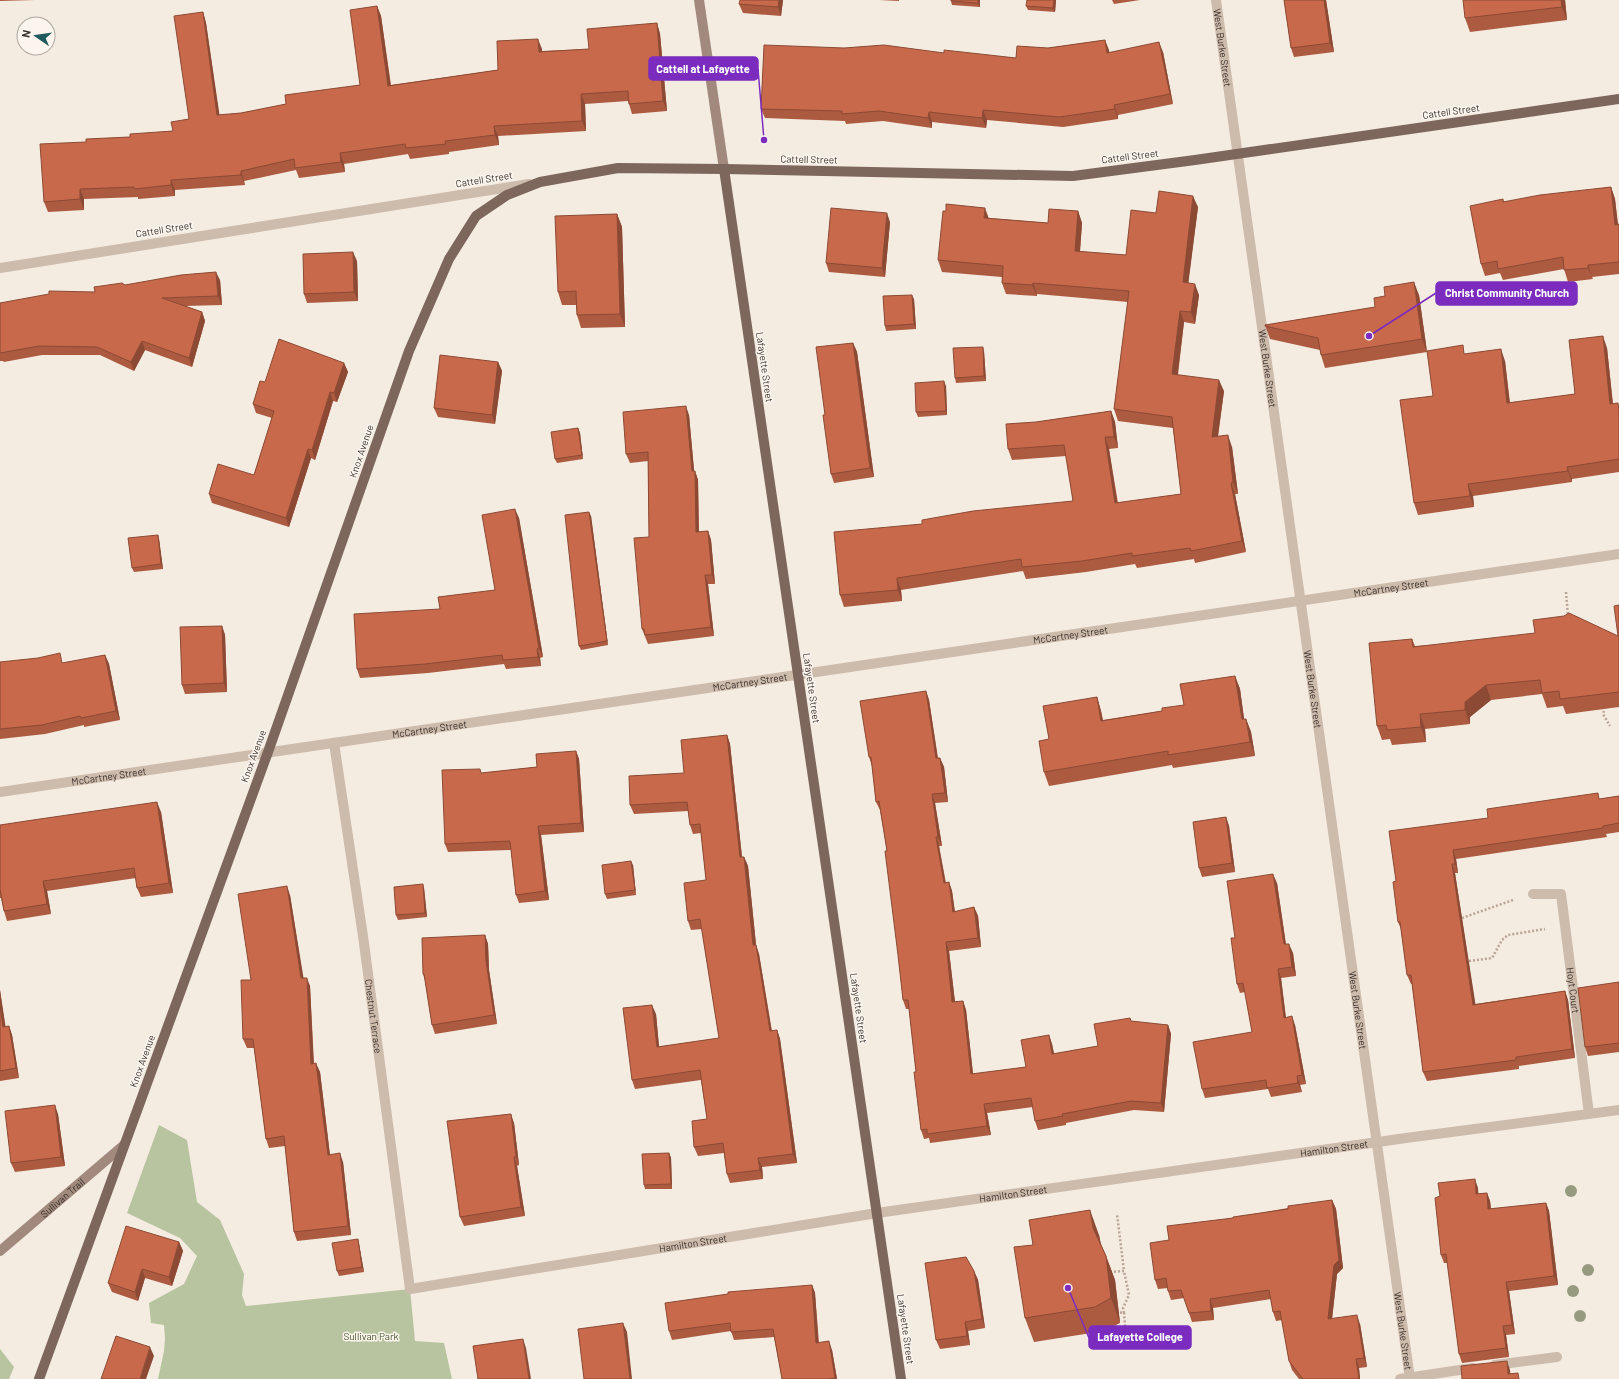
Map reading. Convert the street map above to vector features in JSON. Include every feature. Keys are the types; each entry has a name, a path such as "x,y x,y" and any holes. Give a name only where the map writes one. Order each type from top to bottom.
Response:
{"main road":[{"name":"Cattell Street","path":"540,182 618,168 1073,176 1619,99"},
{"name":"Lafayette Street","path":"724,169 901,1379"},
{"name":"Knox Avenue","path":"38,1379 268,752 409,351 450,259 476,216 506,195 540,182"}],"street":[{"name":"Lafayette Street","path":"699,0 724,169"},
{"name":"West Burke Street","path":"1216,0 1377,1142 1407,1379"},
{"name":"Cattell Street","path":"0,268 540,182"},
{"name":"McCartney Street","path":"0,792 1619,554"},
{"name":"Chestnut Terrace","path":"334,743 363,936 410,1289"},
{"name":"Hoyt Court","path":"1533,894 1561,894 1589,1114"},
{"name":"Hamilton Street","path":"410,1289 877,1213 1377,1142 1619,1110"},
{"name":"Sullivan Trail","path":"0,1251 124,1144"},
{"path":"1407,1379 1432,1373 1557,1357"}],"path":[{"path":"1566,592 1569,620"},
{"path":"1608,700 1602,714 1610,726"},
{"path":"1462,918 1533,894"},
{"path":"1469,961 1492,958 1502,940 1508,936 1565,925"},
{"path":"1098,1332 1098,1341 1126,1337 1123,1308 1129,1295 1124,1271 1117,1214"},
{"path":"1105,1272 1124,1271"},
{"path":"1110,1312 1124,1312"}],"green space":[{"name":"Sullivan Park","path":"159,1125 187,1140 197,1202 220,1220 244,1274 242,1295 246,1306 410,1289 415,1341 444,1343 452,1379 158,1379 164,1351 164,1325 151,1323 149,1303 184,1284 197,1256 180,1238 127,1213"},
{"path":"0,1349 14,1367 9,1379 0,1379"}],"building":[{"path":"740,0 779,0 778,7 739,4"},
{"path":"978,0 978,3 951,1"},
{"path":"1027,0 1054,0 1053,8 1026,6"},
{"path":"1284,0 1324,0 1330,43 1291,48"},
{"path":"1463,0 1561,0 1562,7 1465,18"},
{"path":"377,6 388,86 498,70 497,41 538,39 539,52 589,49 587,29 657,23 663,101 629,104 628,91 581,94 582,121 494,126 495,135 445,141 446,144 406,148 405,144 340,153 341,162 295,168 294,159 241,171 241,175 171,180 171,185 135,189 134,187 80,189 80,199 44,202 40,144 86,142 86,139 130,137 130,134 173,131 171,122 189,119 174,16 203,12 217,115 241,113 286,104 285,95 360,85 350,10"},
{"path":"1105,40 1107,53 1159,42 1170,94 1114,105 1115,109 1059,117 983,110 982,118 929,112 928,118 879,111 842,114 842,111 761,109 764,45 844,48 884,45 944,53 944,50 1016,58 1017,46 1048,48"},
{"path":"1611,187 1615,225 1619,224 1619,262 1588,265 1588,268 1564,270 1563,257 1498,269 1497,261 1481,264 1470,206 1503,199 1503,202 1540,195"},
{"path":"1159,191 1193,196 1183,282 1195,284 1191,312 1180,311 1172,374 1219,380 1212,437 1228,435 1233,482 1231,483 1242,541 1191,551 1190,548 1132,556 1132,553 1082,561 1022,567 1021,559 897,578 898,590 840,595 834,532 922,524 922,520 973,511 1073,501 1064,445 1008,449 1006,424 1036,422 1111,411 1114,437 1105,437 1115,503 1181,494 1172,417 1114,409 1129,291 1033,283 1032,285 1002,283 1003,266 938,260 943,211 946,211 946,204 985,208 984,218 1048,223 1049,209 1078,211 1075,251 1126,255 1131,210 1156,213"},
{"path":"831,208 887,213 882,268 826,263"},
{"path":"617,214 620,314 577,315 576,291 558,292 555,216"},
{"path":"353,252 354,292 304,294 303,254"},
{"path":"216,272 218,296 162,298 202,312 189,358 142,341 131,362 97,347 39,346 0,353 0,303 49,294 49,291 95,292 94,287 122,283 125,285 181,275"},
{"path":"1414,282 1422,339 1321,355 1318,338 1265,326 1375,307 1374,298 1385,296 1384,287"},
{"path":"912,295 914,324 885,326 883,296"},
{"path":"1603,336 1610,404 1618,403 1619,410 1619,459 1567,467 1568,471 1468,484 1470,496 1414,503 1400,400 1433,396 1427,351 1463,345 1464,354 1501,349 1507,403 1575,394 1569,340"},
{"path":"279,339 344,363 334,393 330,392 312,450 308,449 286,518 209,494 218,464 254,475 274,411 253,404 260,381 265,382"},
{"path":"853,343 870,468 831,474 816,347"},
{"path":"983,347 984,376 955,378 953,348"},
{"path":"440,355 498,362 492,415 434,408"},
{"path":"944,381 946,411 916,412 915,383"},
{"path":"686,406 692,471 695,471 696,532 708,531 712,575 705,575 711,627 645,635 644,629 642,629 634,538 649,537 648,452 626,454 623,412"},
{"path":"578,428 582,455 555,459 551,432"},
{"path":"515,509 539,648 537,649 538,657 503,660 502,655 425,664 357,669 354,614 440,609 438,597 495,590 482,515"},
{"path":"589,512 607,641 579,646 565,515"},
{"path":"158,535 161,564 132,568 128,538"},
{"path":"1619,605 1619,692 1560,699 1559,691 1542,693 1540,680 1486,685 1465,702 1465,710 1420,714 1421,727 1387,730 1386,725 1377,726 1369,643 1412,639 1413,647 1535,633 1533,620 1564,616 1569,613 1618,636 1614,606"},
{"path":"222,626 224,683 182,685 180,627"},
{"path":"60,653 62,663 105,655 116,711 81,718 80,716 42,725 0,729 0,662 38,658"},
{"path":"1235,676 1242,719 1246,719 1250,742 1168,755 1168,751 1044,772 1039,741 1049,739 1043,706 1097,697 1101,721 1162,711 1162,708 1184,705 1180,684"},
{"path":"926,691 936,758 940,758 945,793 932,794 938,837 936,837 944,883 949,882 953,912 974,907 978,938 946,942 952,1002 963,1001 971,1074 1026,1067 1021,1040 1049,1035 1052,1054 1098,1046 1094,1024 1130,1018 1131,1021 1168,1025 1161,1103 1131,1101 1062,1114 1063,1116 1035,1121 1031,1098 984,1104 987,1126 927,1134 927,1129 921,1130 908,1000 903,1000 885,851 887,851 879,801 876,802 871,757 869,757 860,701"},
{"path":"727,735 740,857 744,857 753,945 756,945 770,1031 777,1030 793,1154 758,1158 760,1170 727,1174 723,1143 694,1147 692,1121 707,1119 700,1070 632,1080 623,1008 652,1005 657,1047 719,1038 700,919 688,921 684,883 706,880 700,824 690,825 687,802 630,805 629,776 684,773 681,740"},
{"path":"576,751 581,823 538,826 545,891 516,895 510,841 445,844 442,770 480,769 481,773 537,767 536,754"},
{"path":"1598,793 1599,799 1619,796 1619,823 1603,826 1603,828 1453,850 1455,864 1452,864 1473,1005 1565,991 1572,1049 1516,1057 1516,1060 1423,1072 1411,975 1407,975 1400,922 1398,922 1393,882 1396,881 1389,831 1488,818 1487,809"},
{"path":"157,802 169,883 137,888 134,868 43,881 47,904 4,911 0,889 0,825"},
{"path":"1226,817 1232,863 1199,868 1193,822"},
{"path":"631,861 635,890 605,894 602,865"},
{"path":"1273,874 1284,944 1289,944 1292,967 1278,969 1284,1018 1292,1016 1302,1075 1297,1076 1298,1083 1267,1088 1266,1080 1202,1089 1193,1042 1252,1032 1243,983 1237,984 1231,938 1235,938 1227,881"},
{"path":"423,884 425,913 396,915 394,887"},
{"path":"287,886 301,978 307,978 311,1064 316,1063 328,1155 340,1153 348,1226 294,1232 284,1136 266,1139 253,1039 243,1039 241,980 251,980 238,894"},
{"path":"485,935 486,961 494,1015 432,1025 423,974 422,938"},
{"path":"1619,982 1619,1043 1585,1047 1578,988"},
{"path":"0,1005 3,1027 9,1026 16,1068 0,1071"},
{"path":"55,1105 61,1157 11,1163 5,1111"},
{"path":"511,1114 516,1156 514,1157 521,1207 460,1217 447,1121"},
{"path":"669,1153 671,1184 644,1185 642,1154"},
{"path":"1475,1179 1476,1194 1487,1193 1488,1209 1546,1203 1554,1276 1506,1282 1512,1325 1503,1326 1506,1348 1459,1354 1446,1254 1441,1255 1435,1198 1440,1196 1438,1183"},
{"path":"1332,1200 1339,1260 1334,1265 1328,1319 1357,1315 1364,1358 1356,1359 1359,1379 1303,1379 1289,1361 1280,1311 1273,1312 1269,1290 1210,1299 1211,1311 1189,1313 1181,1290 1168,1291 1166,1278 1155,1280 1150,1243 1169,1240 1167,1226 1233,1218 1288,1209 1288,1206"},
{"path":"1090,1210 1093,1228 1106,1256 1111,1298 1095,1307 1025,1318 1014,1247 1033,1245 1029,1220"},
{"path":"126,1226 179,1242 169,1277 142,1269 135,1292 108,1283"},
{"path":"358,1239 362,1267 337,1271 332,1243"},
{"path":"966,1257 974,1271 982,1319 965,1322 967,1336 936,1340 925,1263"},
{"path":"812,1285 816,1343 829,1341 835,1378 782,1379 773,1329 731,1332 730,1323 669,1331 665,1303 728,1294 728,1292"},
{"path":"623,1323 630,1379 584,1379 578,1329"},
{"path":"116,1336 150,1347 140,1379 101,1379"},
{"path":"523,1339 529,1379 478,1379 473,1346"},
{"path":"1507,1361 1508,1374 1518,1373 1519,1379 1462,1379 1461,1366"}],"place":[{"name":"Cattell at Lafayette","path":"764,140"},
{"name":"Christ Community Church","path":"1369,336"},
{"name":"Lafayette College","path":"1068,1288"}]}
